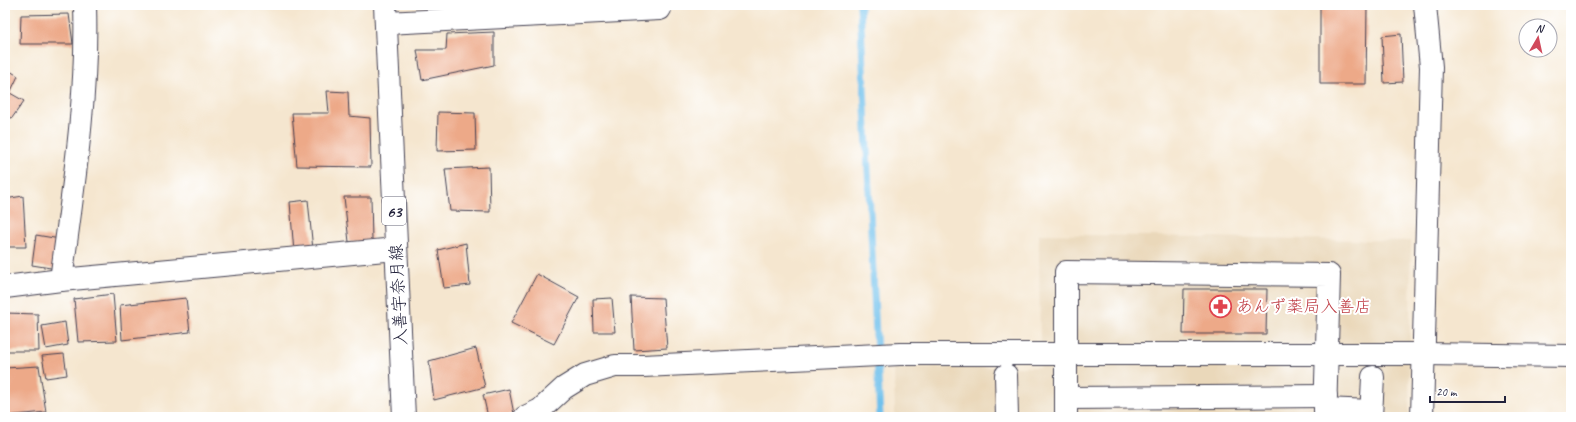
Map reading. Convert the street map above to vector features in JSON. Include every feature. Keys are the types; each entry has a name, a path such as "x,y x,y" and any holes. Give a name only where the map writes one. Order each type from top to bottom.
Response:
{"street":[{"path":"62,280 78,144 84,77 85,5"},
{"path":"1422,417 1430,67 1425,5"},
{"path":"386,14 660,10"},
{"name":"入善宇奈月線","path":"386,14 404,417"},
{"path":"5,287 62,280 396,249"},
{"path":"1325,408 1329,275 1066,272 1066,407 1325,408 1371,414 1373,377"},
{"path":"525,417 540,410 564,388 585,375 615,366 900,354 1423,354 1571,356"},
{"path":"1006,375 1007,417"}],"shaded area":[{"path":"1039,234 1411,241 1409,417 895,417 894,368 1040,367"}],"building":[{"path":"1320,5 1367,6 1366,84 1320,84"},
{"path":"69,14 73,44 20,44 21,15"},
{"path":"494,32 494,65 422,80 417,50 446,50 447,34"},
{"path":"1401,34 1403,82 1384,83 1382,36"},
{"path":"5,68 18,76 10,93 24,101 12,118 5,116"},
{"path":"327,91 348,92 349,116 370,118 371,167 297,166 292,113 329,113"},
{"path":"438,112 475,113 476,150 437,151"},
{"path":"489,167 490,212 450,211 445,169"},
{"path":"23,196 26,247 5,247 5,199"},
{"path":"344,197 371,197 372,241 349,242"},
{"path":"308,200 313,250 294,253 290,202"},
{"path":"36,235 60,239 57,269 32,265"},
{"path":"466,243 470,285 444,288 438,250"},
{"path":"537,274 579,297 554,344 511,323"},
{"path":"1184,289 1267,289 1266,334 1183,334"},
{"path":"113,294 117,341 78,342 74,299"},
{"path":"631,297 663,298 667,348 634,350"},
{"path":"186,298 190,332 122,340 120,305"},
{"path":"612,298 615,332 594,332 593,299"},
{"path":"5,313 38,314 39,351 5,351"},
{"path":"65,322 68,345 46,349 42,326"},
{"path":"476,348 485,387 434,400 429,361"},
{"path":"64,354 67,375 46,378 42,356"},
{"path":"39,366 46,412 5,416 5,368"},
{"path":"509,389 514,414 488,417 483,395"}],"waterway":[{"path":"860,5 880,417"}],"place":[{"name":"あんず薬局入善店","path":"1221,306"}]}
